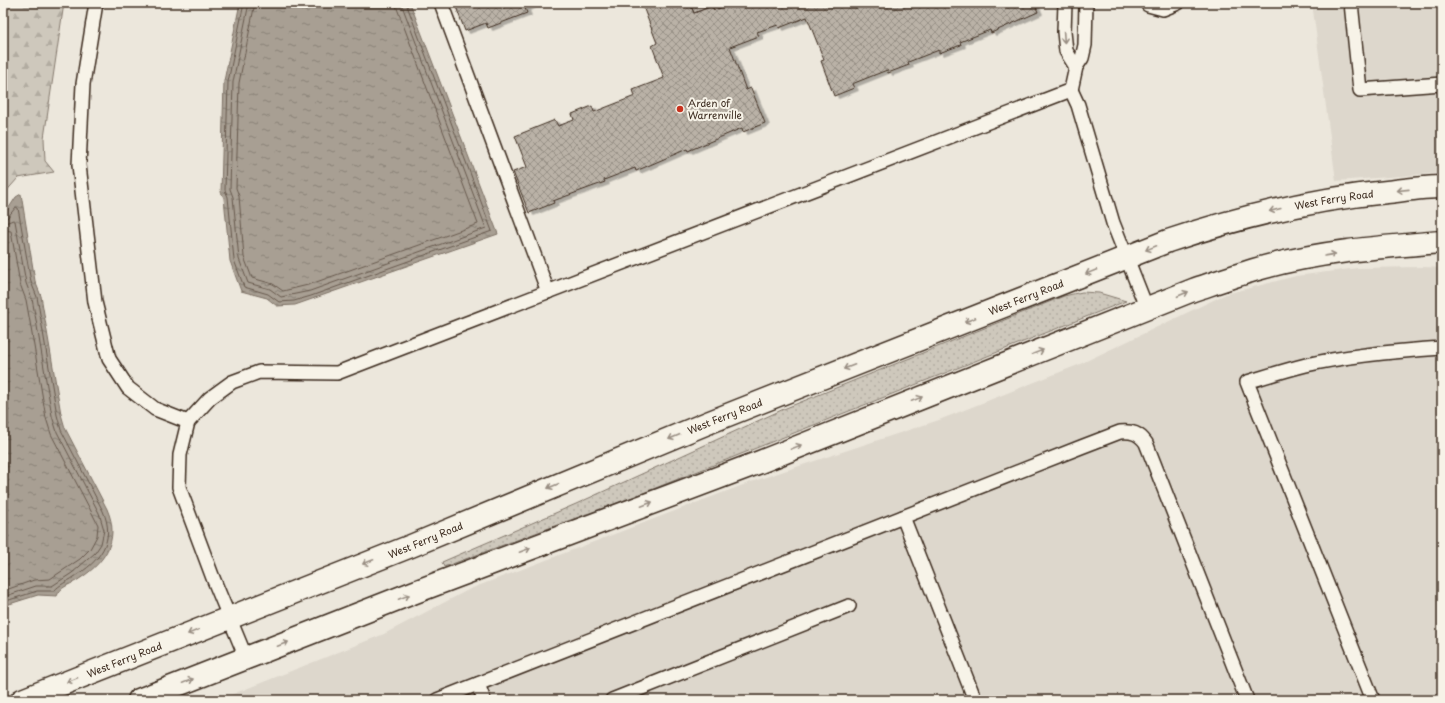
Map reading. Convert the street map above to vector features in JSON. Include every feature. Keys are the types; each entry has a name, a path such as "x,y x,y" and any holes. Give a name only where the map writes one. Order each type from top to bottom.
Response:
{"main road":[{"name":"West Ferry Road","path":"22,700 411,546 710,422 1168,241 1226,222 1298,204 1364,194 1442,187"},
{"path":"139,700 753,464 1147,310 1193,290 1262,268 1362,249 1442,242"}],"lane":[{"path":"96,3 83,84 79,165 95,302 108,359 128,388 155,409 188,422"},
{"path":"441,3 548,292"},
{"path":"1065,3 1064,32 1066,52 1076,67"},
{"path":"1086,3 1085,45 1082,58 1076,67 1071,90 1078,105 1113,224 1128,258 1147,310"},
{"path":"1148,5 1163,9 1178,3"},
{"path":"1350,3 1360,90 1442,84"},
{"path":"246,658 179,487 180,455 188,422 210,398 232,382 259,372 337,373 1071,90"},
{"path":"1373,700 1247,382 1306,365 1338,359 1400,351 1442,348"},
{"path":"437,700 1120,432 1137,434 1146,443 1247,700"},
{"path":"903,517 975,700"},
{"path":"612,700 849,606"},
{"path":"478,684 484,700"}],"shaded area":[{"path":"1312,3 1442,3 1442,173 1336,181"},
{"path":"1358,268 1442,268 1442,700 218,700 384,634 470,589 751,482 939,420 1078,365 1226,294 1296,276"}],"green space":[{"path":"3,3 64,3 44,138 45,161 54,172 18,178 3,195"},
{"path":"1082,292 1099,293 1126,301 638,495 444,567 442,562 576,504 786,408 1064,296"}],"water":[{"path":"240,3 410,3 498,234 295,305 277,306 267,298 241,291 230,261 224,198 221,192 224,81"},
{"path":"21,194 35,281 41,296 61,414 65,428 107,509 111,521 112,531 111,541 102,559 86,574 62,588 57,596 38,595 3,606 3,217 16,197"}],"building":[{"path":"537,3 525,8 527,13 488,28 486,23 465,31 455,4"},
{"name":"Arden of Warrenville","path":"635,3 690,3 694,13 712,6 714,10 733,3 1034,3 1038,12 991,33 990,30 960,42 961,45 939,53 939,50 908,62 909,65 888,73 887,70 852,84 854,88 834,96 821,61 824,60 807,17 779,28 778,25 757,32 759,36 730,47 746,90 751,88 765,123 743,132 742,128 688,151 687,149 636,171 635,168 604,180 605,182 553,201 554,203 529,213 513,172 527,167 515,136 555,120 558,126 574,120 572,114 592,106 594,112 635,96 633,90 664,78 652,46 657,43 642,4 637,6"},
{"path":"690,3 733,3 714,10 712,6 694,13"}],"place":[{"name":"Arden of Warrenville","path":"680,109"}]}
